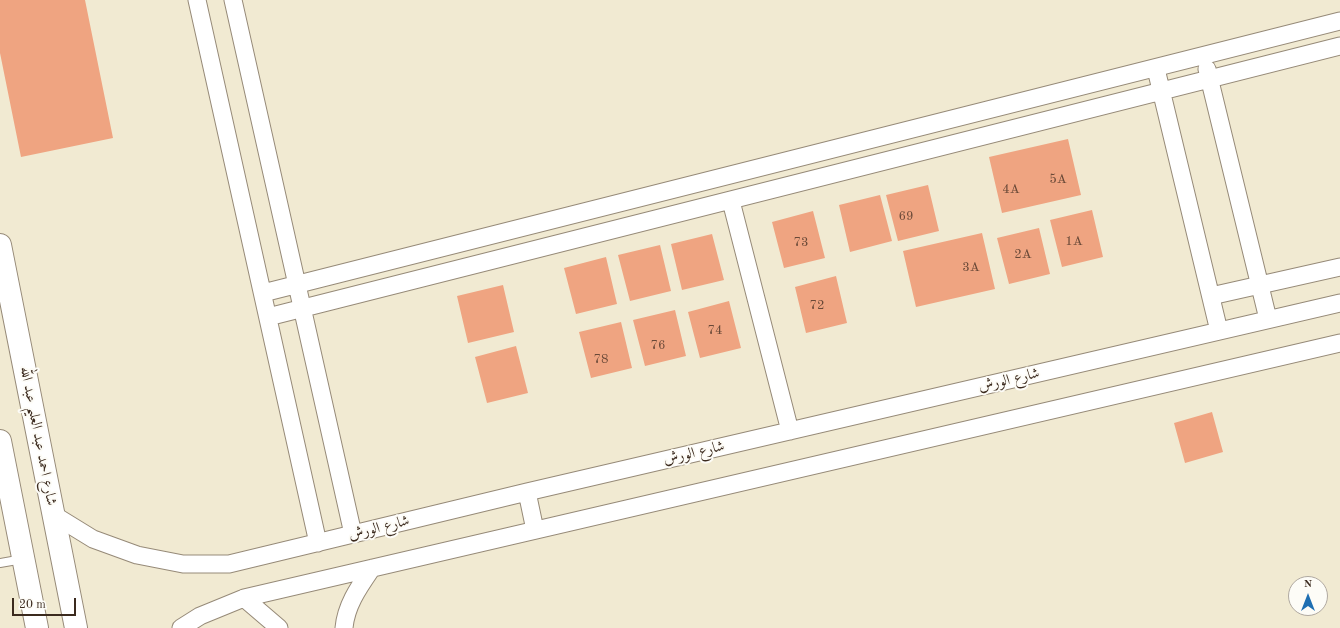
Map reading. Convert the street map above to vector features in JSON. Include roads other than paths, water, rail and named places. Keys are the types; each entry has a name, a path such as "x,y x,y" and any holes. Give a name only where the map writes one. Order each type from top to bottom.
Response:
{"street":[{"path":"197,0 318,543"},
{"path":"233,0 353,534"},
{"path":"263,293 1156,69 1340,21"},
{"path":"268,317 1161,93 1340,46"},
{"path":"1204,56 1268,319"},
{"path":"1156,69 1219,331"},
{"path":"731,201 790,431"},
{"name":"شارع احمد عبد العليم عبد الله","path":"0,245 76,628"},
{"path":"1211,296 1340,267"},
{"name":"شارع الورش","path":"54,515 93,539 130,553 183,564 229,564 527,492 1340,303"},
{"path":"181,628 200,616 244,598 1340,343"},
{"path":"0,441 37,628"},
{"path":"527,492 536,530"},
{"path":"344,628 345,619 355,592 372,568"},
{"path":"244,598 279,628"}],"lane":[{"path":"0,563 24,559"}]}
